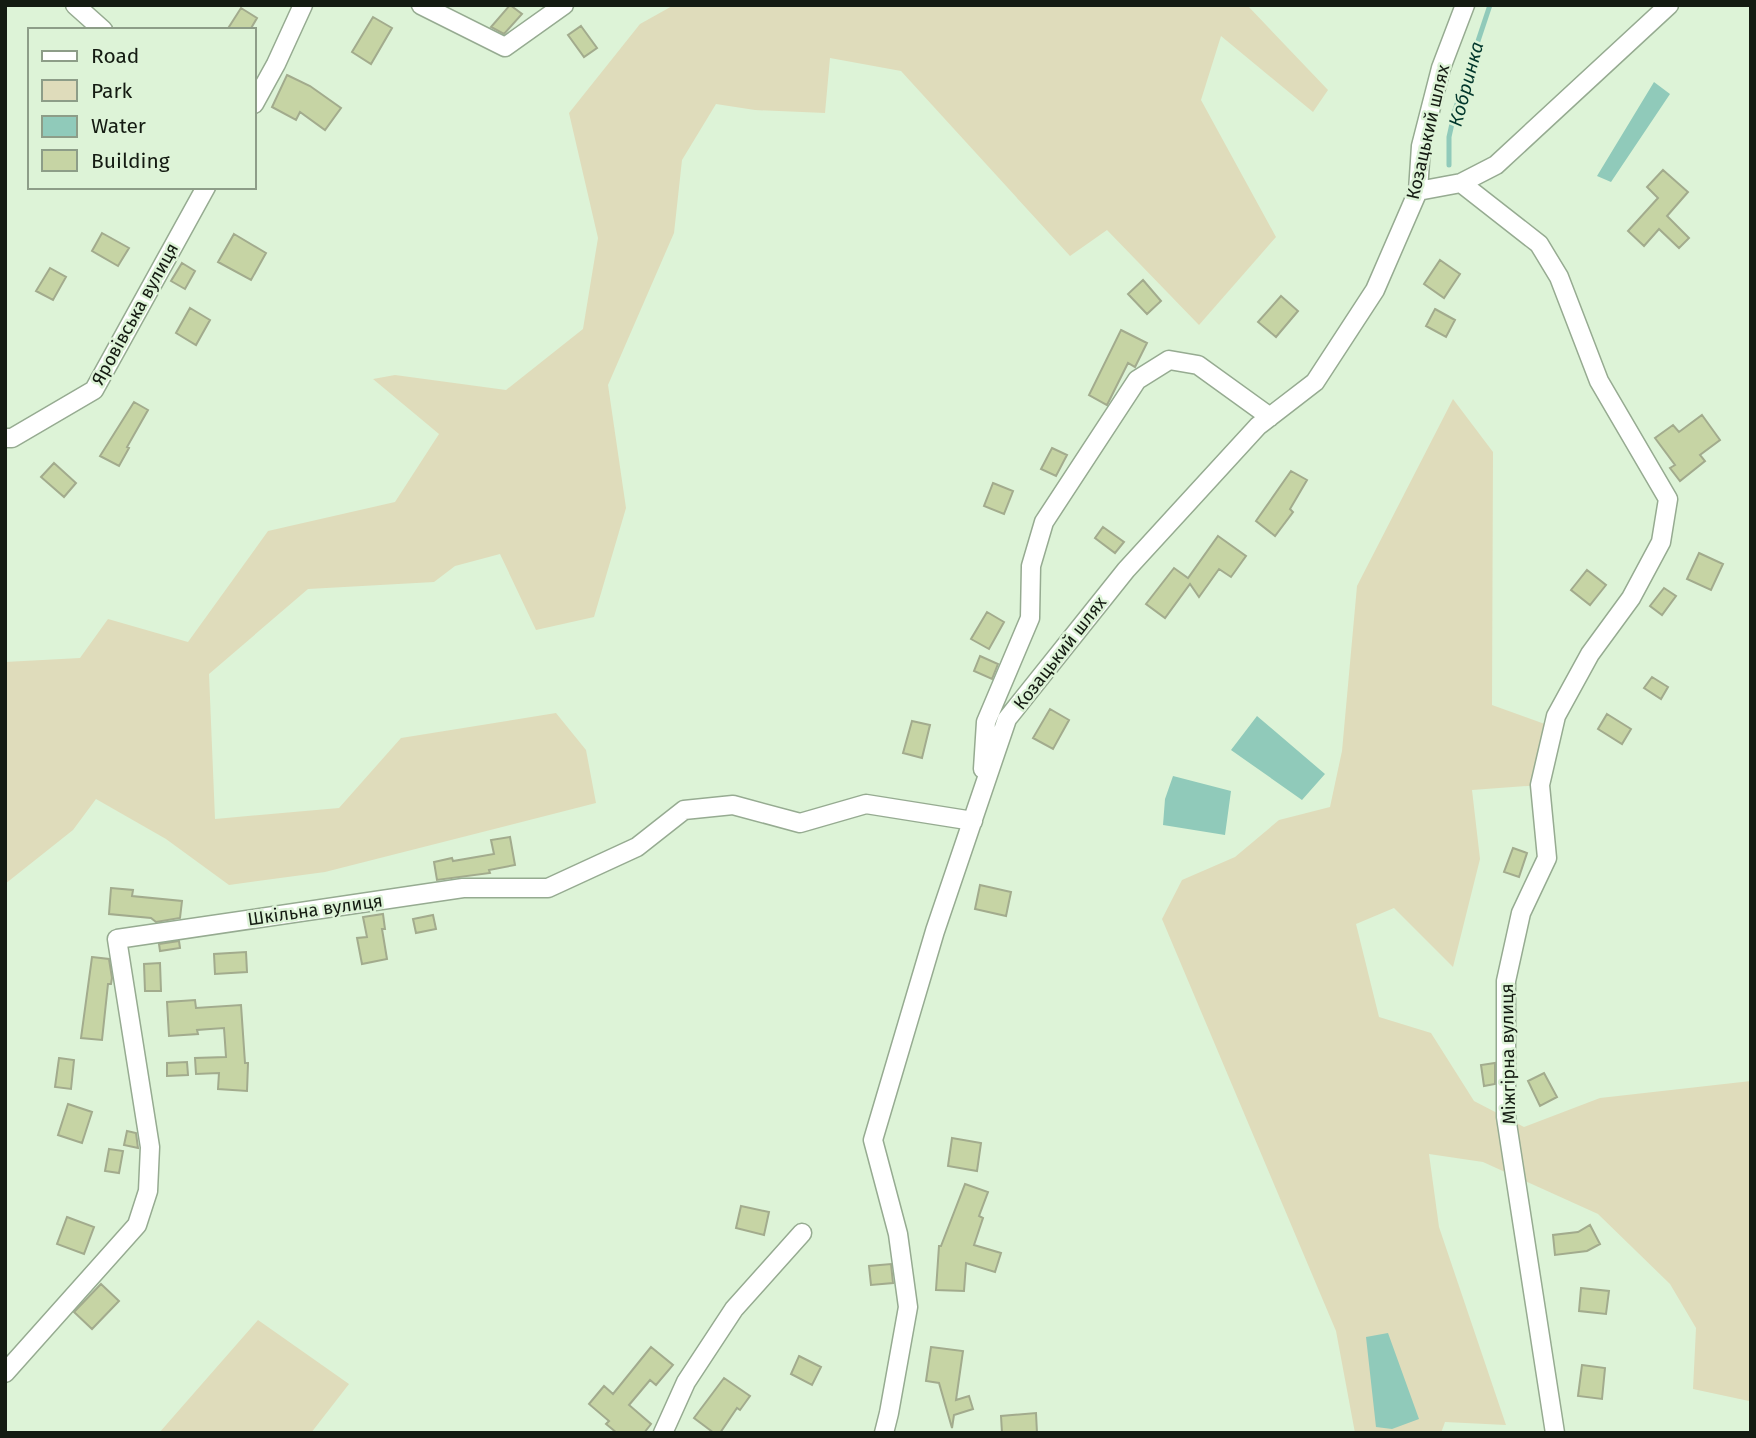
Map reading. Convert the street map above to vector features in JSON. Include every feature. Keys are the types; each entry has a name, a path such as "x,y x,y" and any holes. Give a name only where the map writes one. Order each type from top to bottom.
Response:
{"street":[{"path":"75,5 101,28"},
{"path":"256,100 303,5"},
{"path":"421,5 505,47 564,5"},
{"name":"Козацький шлях","path":"884,1433 908,1307 898,1234 873,1140 935,930 1007,719 1126,570 1258,426 1315,382 1375,290 1418,191 1421,146 1437,81 1465,5"},
{"path":"1418,191 1461,183 1496,165 1669,5"},
{"name":"Міжгірна вулиця","path":"1461,183 1539,244 1559,277 1599,381 1668,499 1661,542 1631,598 1590,654 1556,716 1540,785 1547,858 1521,914 1506,981 1506,1117 1555,1433"},
{"name":"Яровівська вулиця","path":"5,438 12,438 94,390 205,189"},
{"path":"982,795 986,722 1030,618 1031,566 1044,522 1137,380 1170,360 1198,365 1270,417"},
{"name":"Шкільна вулиця","path":"5,1373 137,1225 148,1191 150,1147 117,939 463,888 548,888 637,846 684,810 733,805 800,822 866,804 973,821"},
{"path":"663,1433 686,1382 734,1309 802,1233"}],"green space":[{"path":"674,5 1247,5 1328,90 1313,112 1221,36 1201,100 1276,237 1199,325 1107,230 1070,256 901,71 830,58 825,113 755,110 716,104 682,160 674,233 608,385 626,508 594,617 536,630 500,554 455,566 434,582 308,589 209,674 215,819 339,808 401,738 556,713 586,750 596,803 325,872 229,885 166,839 96,799 73,830 5,884 5,662 80,658 108,619 188,642 268,531 395,502 439,434 373,379 395,375 506,390 583,329 598,238 569,113 640,24"},
{"path":"1453,399 1493,452 1492,705 1553,727 1540,785 1472,790 1480,859 1453,967 1394,908 1356,924 1379,1017 1431,1033 1474,1101 1524,1127 1600,1098 1751,1081 1751,1417 1749,1401 1693,1389 1696,1328 1670,1284 1598,1214 1483,1162 1429,1154 1439,1227 1506,1425 1445,1422 1441,1433 1355,1433 1336,1331 1162,919 1182,880 1235,857 1279,820 1330,807 1342,751 1357,586"},
{"path":"258,1320 349,1384 311,1433 159,1433"}],"water":[{"path":"1654,82 1670,94 1611,182 1597,176"},
{"path":"1257,716 1325,774 1302,800 1231,750"},
{"path":"1173,776 1231,791 1225,835 1163,825 1165,799"},
{"path":"1388,1333 1419,1419 1392,1429 1376,1427 1366,1337"}],"building":[{"path":"510,5 522,14 504,34 491,27"},
{"path":"241,8 257,18 251,28 228,28"},
{"path":"373,17 392,28 371,64 352,52"},
{"path":"581,26 597,48 584,57 568,35"},
{"path":"287,75 310,86 341,108 325,130 300,112 296,120 272,107"},
{"path":"1663,170 1688,192 1667,216 1689,238 1679,248 1659,229 1644,246 1628,231 1658,198 1647,187"},
{"path":"102,233 129,248 118,266 92,251"},
{"path":"234,234 266,253 251,280 218,262"},
{"path":"1440,260 1460,274 1444,298 1424,284"},
{"path":"182,263 195,271 185,289 171,281"},
{"path":"50,268 66,277 53,300 36,291"},
{"path":"1143,280 1161,301 1147,314 1128,294"},
{"path":"1281,296 1298,311 1276,337 1258,322"},
{"path":"190,308 210,320 196,345 176,333"},
{"path":"1435,309 1455,320 1446,337 1426,326"},
{"path":"1121,330 1147,343 1135,367 1128,363 1107,405 1089,395"},
{"path":"134,402 148,410 119,466 100,456"},
{"path":"1702,415 1720,440 1700,455 1705,461 1680,481 1670,468 1675,465 1655,438 1673,425 1679,432"},
{"path":"1052,448 1067,455 1056,476 1041,469"},
{"path":"54,463 76,483 64,497 41,477"},
{"path":"1291,471 1307,480 1290,509 1293,512 1275,536 1256,521"},
{"path":"993,483 1013,491 1004,514 984,506"},
{"path":"1103,527 1124,542 1115,553 1095,538"},
{"path":"1218,536 1246,556 1231,577 1219,569 1199,597 1190,584 1165,618 1146,604 1174,568 1188,578"},
{"path":"1699,553 1723,564 1711,590 1687,579"},
{"path":"1587,570 1606,585 1590,605 1571,590"},
{"path":"1664,588 1676,596 1662,615 1650,606"},
{"path":"987,612 1004,622 989,649 971,639"},
{"path":"980,656 998,664 992,679 974,671"},
{"path":"1652,677 1668,687 1661,699 1644,688"},
{"path":"1050,709 1069,720 1053,749 1033,738"},
{"path":"1607,714 1631,729 1622,744 1598,729"},
{"path":"912,721 930,725 922,758 903,753"},
{"path":"510,837 515,865 489,870 490,873 437,880 434,862 494,854 491,840"},
{"path":"1513,848 1527,853 1519,877 1504,872"},
{"path":"980,885 1011,892 1006,916 975,909"},
{"path":"111,888 133,890 132,896 182,901 180,918 156,922 151,918 109,914"},
{"path":"383,914 385,929 382,929 387,959 362,964 357,938 367,937 363,917"},
{"path":"433,915 436,929 416,933 413,919"},
{"path":"179,941 180,948 160,951 159,944"},
{"path":"246,952 247,972 215,974 214,954"},
{"path":"92,957 109,959 112,978 111,984 108,984 102,1040 81,1038"},
{"path":"160,963 161,991 145,991 144,964"},
{"path":"195,1000 196,1008 241,1005 245,1063 248,1063 247,1091 218,1089 219,1073 196,1074 195,1058 226,1057 224,1028 197,1030 198,1034 169,1036 167,1002"},
{"path":"59,1058 74,1060 71,1089 55,1087"},
{"path":"187,1062 188,1075 167,1076 167,1063"},
{"path":"1495,1063 1495,1084 1484,1086 1481,1065"},
{"path":"1544,1073 1557,1097 1540,1106 1528,1081"},
{"path":"68,1104 92,1112 82,1143 58,1135"},
{"path":"127,1131 136,1133 138,1148 124,1145"},
{"path":"952,1138 981,1143 977,1171 948,1166"},
{"path":"109,1149 123,1151 119,1173 105,1171"},
{"path":"965,1184 988,1192 979,1216 983,1218 974,1245 1001,1253 995,1272 966,1263 964,1291 936,1290 939,1246"},
{"path":"741,1206 769,1212 764,1235 736,1228"},
{"path":"67,1217 94,1227 84,1254 57,1244"},
{"path":"1590,1225 1600,1244 1587,1251 1555,1255 1553,1235 1578,1232"},
{"path":"891,1264 893,1283 871,1285 869,1266"},
{"path":"101,1284 119,1301 92,1329 74,1312"},
{"path":"1581,1288 1609,1291 1606,1314 1579,1311"},
{"path":"651,1347 673,1365 656,1385 650,1380 629,1405 651,1424 644,1433 617,1433 606,1424 609,1421 589,1404 604,1386 613,1394"},
{"path":"931,1347 963,1351 956,1400 969,1396 973,1409 954,1415 952,1428 939,1383 926,1381"},
{"path":"799,1356 821,1367 812,1385 791,1374"},
{"path":"1582,1365 1605,1368 1602,1399 1578,1396"},
{"path":"724,1378 750,1396 740,1410 737,1408 720,1433 714,1433 694,1418"},
{"path":"1036,1413 1037,1433 1002,1433 1001,1416"}],"waterway":[{"name":"Кобринка","path":"1449,165 1449,137 1455,110 1490,5"}]}
